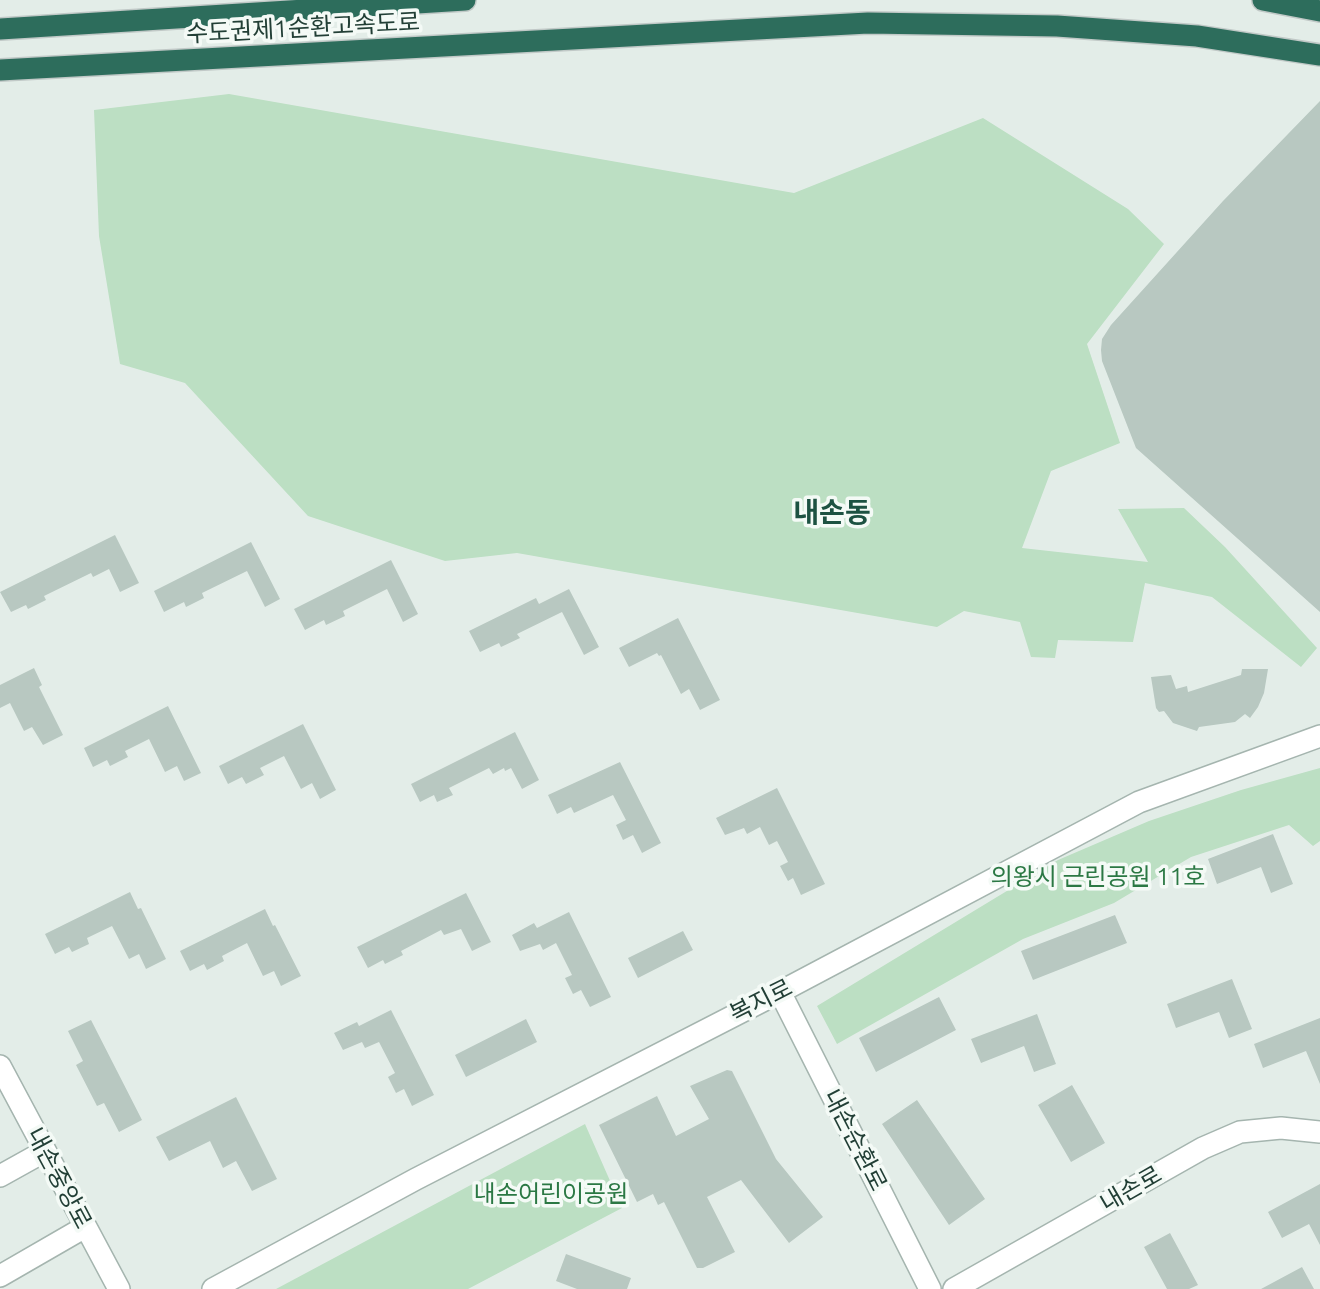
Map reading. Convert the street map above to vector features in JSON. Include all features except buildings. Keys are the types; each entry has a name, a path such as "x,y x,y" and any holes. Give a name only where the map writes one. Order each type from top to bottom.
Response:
{"highway":[{"name":"수도권제1순환고속도로","path":"0,29 465,0"},
{"path":"1263,0 1320,11"},
{"name":"수도권제1순환고속도로","path":"0,71 868,23 1057,26 1197,36 1320,55"}],"street":[{"name":"복지로","path":"213,1289 440,1166 780,992 1139,802 1320,736"},
{"name":"내손순환로","path":"780,992 930,1289"},
{"name":"내손중앙로","path":"0,1066 119,1289"},
{"name":"내손로","path":"954,1289 1203,1148 1240,1132 1281,1128 1320,1132"},
{"path":"0,1176 45,1151"},
{"path":"0,1276 85,1227"}],"green space":[{"path":"229,94 794,193 983,118 1128,209 1164,244 1087,344 1120,443 1051,471 1022,548 1148,562 1118,509 1184,508 1225,547 1317,648 1301,667 1212,597 1145,583 1133,642 1058,640 1055,658 1031,657 1020,622 964,611 937,627 517,553 445,561 308,516 185,383 120,364 99,236 94,110"},
{"name":"의왕시 근린공원 11호","path":"1320,768 1320,841 1313,846 1289,825 1191,857 1114,903 1023,939 837,1044 817,1006 1058,860 1149,821 1241,790"},
{"name":"내손어린이공원","path":"585,1124 622,1208 468,1289 276,1289"}],"district":[{"name":"내손동","path":"832,513"}]}
